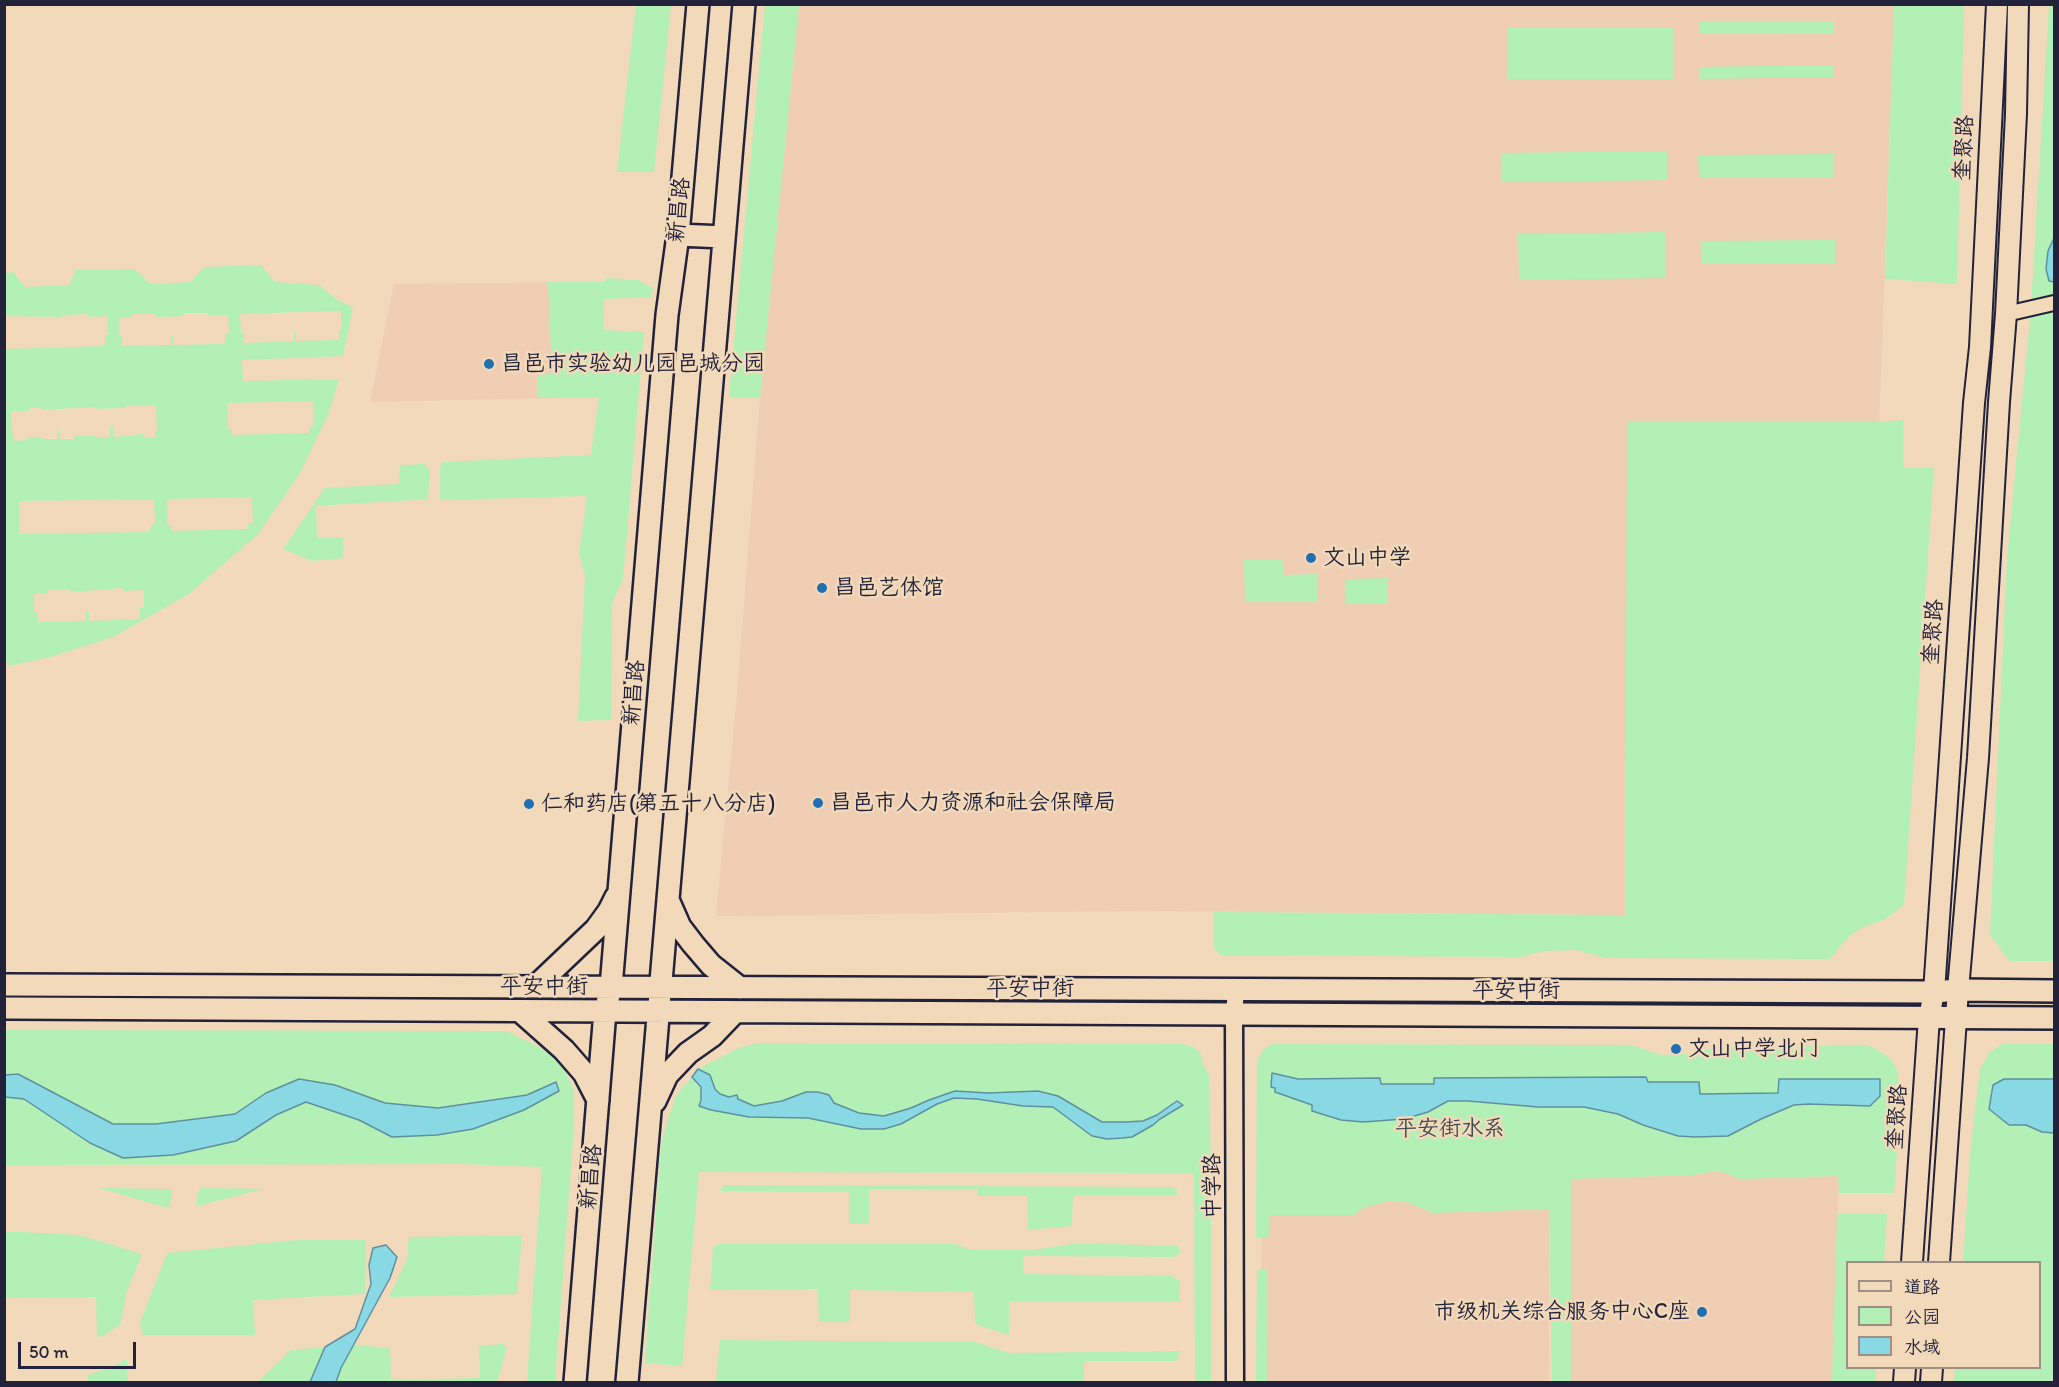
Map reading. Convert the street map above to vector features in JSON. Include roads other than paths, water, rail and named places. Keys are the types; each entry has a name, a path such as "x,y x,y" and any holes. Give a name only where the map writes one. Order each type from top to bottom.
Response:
{"main road":[{"name":"新昌路","path":"575,1383 605,1011 611,987 667,315 678,235 698,4"},
{"name":"新昌路","path":"627,1383 744,4"},
{"name":"奎聚路","path":"1912,1261 1929,1018 1934,992 1974,403 1980,347 1996,4"},
{"path":"1939,1261 1958,990 1978,758 2006,314 2016,114 2018,4"},
{"path":"678,235 724,237"},
{"path":"535,987 596,929 609,911 619,891"},
{"path":"669,900 680,927 693,944 711,964 740,988"},
{"name":"平安中街","path":"4,985 2055,991"},
{"name":"平安中街","path":"4,1008 2055,1018"},
{"path":"520,1011 564,1050 584,1073 598,1102"},
{"path":"649,1115 667,1075 688,1053 712,1036 735,1012"}],"street":[{"path":"2006,314 2055,303"},
{"name":"中学路","path":"1235,1383 1234,1015 1236,990"}],"water":[{"path":"2054,238 2054,282 2049,281 2046,269 2048,251"},
{"path":"698,1069 710,1075 715,1089 720,1094 729,1097 737,1095 738,1099 754,1106 782,1101 806,1092 818,1092 829,1095 834,1103 859,1113 884,1116 955,1091 988,1093 1038,1091 1058,1096 1102,1122 1143,1121 1157,1115 1177,1101 1183,1105 1132,1137 1122,1138 1107,1139 1092,1136 1053,1107 954,1098 937,1104 901,1124 884,1129 861,1129 808,1118 749,1117 699,1106 701,1087 692,1077"},
{"path":"1272,1073 1298,1079 1380,1078 1381,1084 1434,1084 1434,1078 1646,1077 1648,1082 1699,1082 1700,1094 1778,1093 1779,1079 1880,1079 1880,1096 1870,1106 1794,1105 1728,1136 1695,1137 1678,1136 1618,1114 1584,1107 1538,1107 1468,1101 1448,1101 1428,1112 1404,1119 1363,1122 1341,1120 1312,1111 1312,1105 1275,1092 1275,1088 1271,1087"},
{"path":"18,1074 113,1124 156,1124 235,1114 266,1093 299,1079 335,1085 385,1103 438,1108 527,1095 556,1082 559,1091 524,1110 473,1129 437,1135 392,1137 359,1120 306,1102 276,1115 236,1141 173,1155 123,1158 90,1143 24,1099 5,1097 5,1075"},
{"path":"2004,1079 2054,1079 2054,1133 2042,1132 2026,1125 2009,1125 1989,1109 1993,1085"},
{"path":"386,1245 397,1257 390,1278 341,1368 336,1382 310,1382 325,1347 355,1329 371,1284 369,1265 373,1248"}],"place":[{"name":"昌邑市实验幼儿园邑城分园","path":"489,364"},
{"name":"文山中学","path":"1311,558"},
{"name":"昌邑艺体馆","path":"822,588"},
{"name":"昌邑市人力资源和社会保障局","path":"818,803"},
{"name":"仁和药店(第五十八分店)","path":"529,804"},
{"name":"文山中学北门","path":"1676,1049"},
{"name":"市级机关综合服务中心C座","path":"1702,1312"}],"park label":[{"name":"平安街水系","path":"1450,1129"}]}
